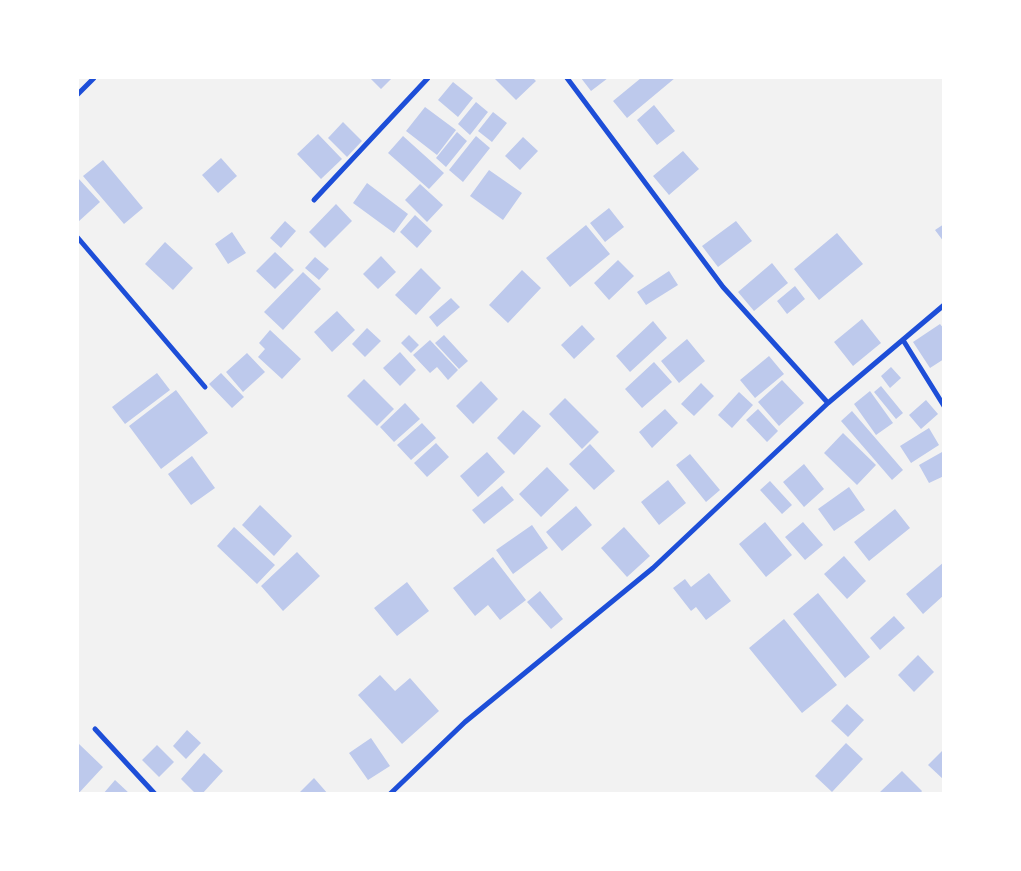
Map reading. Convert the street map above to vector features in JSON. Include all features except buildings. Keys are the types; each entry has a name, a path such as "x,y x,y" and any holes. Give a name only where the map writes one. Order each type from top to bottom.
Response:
{"street":[{"path":"78,94 94,78"},
{"path":"314,200 428,78"},
{"path":"567,78 723,286 828,403"},
{"path":"78,238 206,387"},
{"path":"390,794 465,722 653,568 828,403 944,305"},
{"path":"903,340 944,406"},
{"path":"95,729 155,794"}]}
